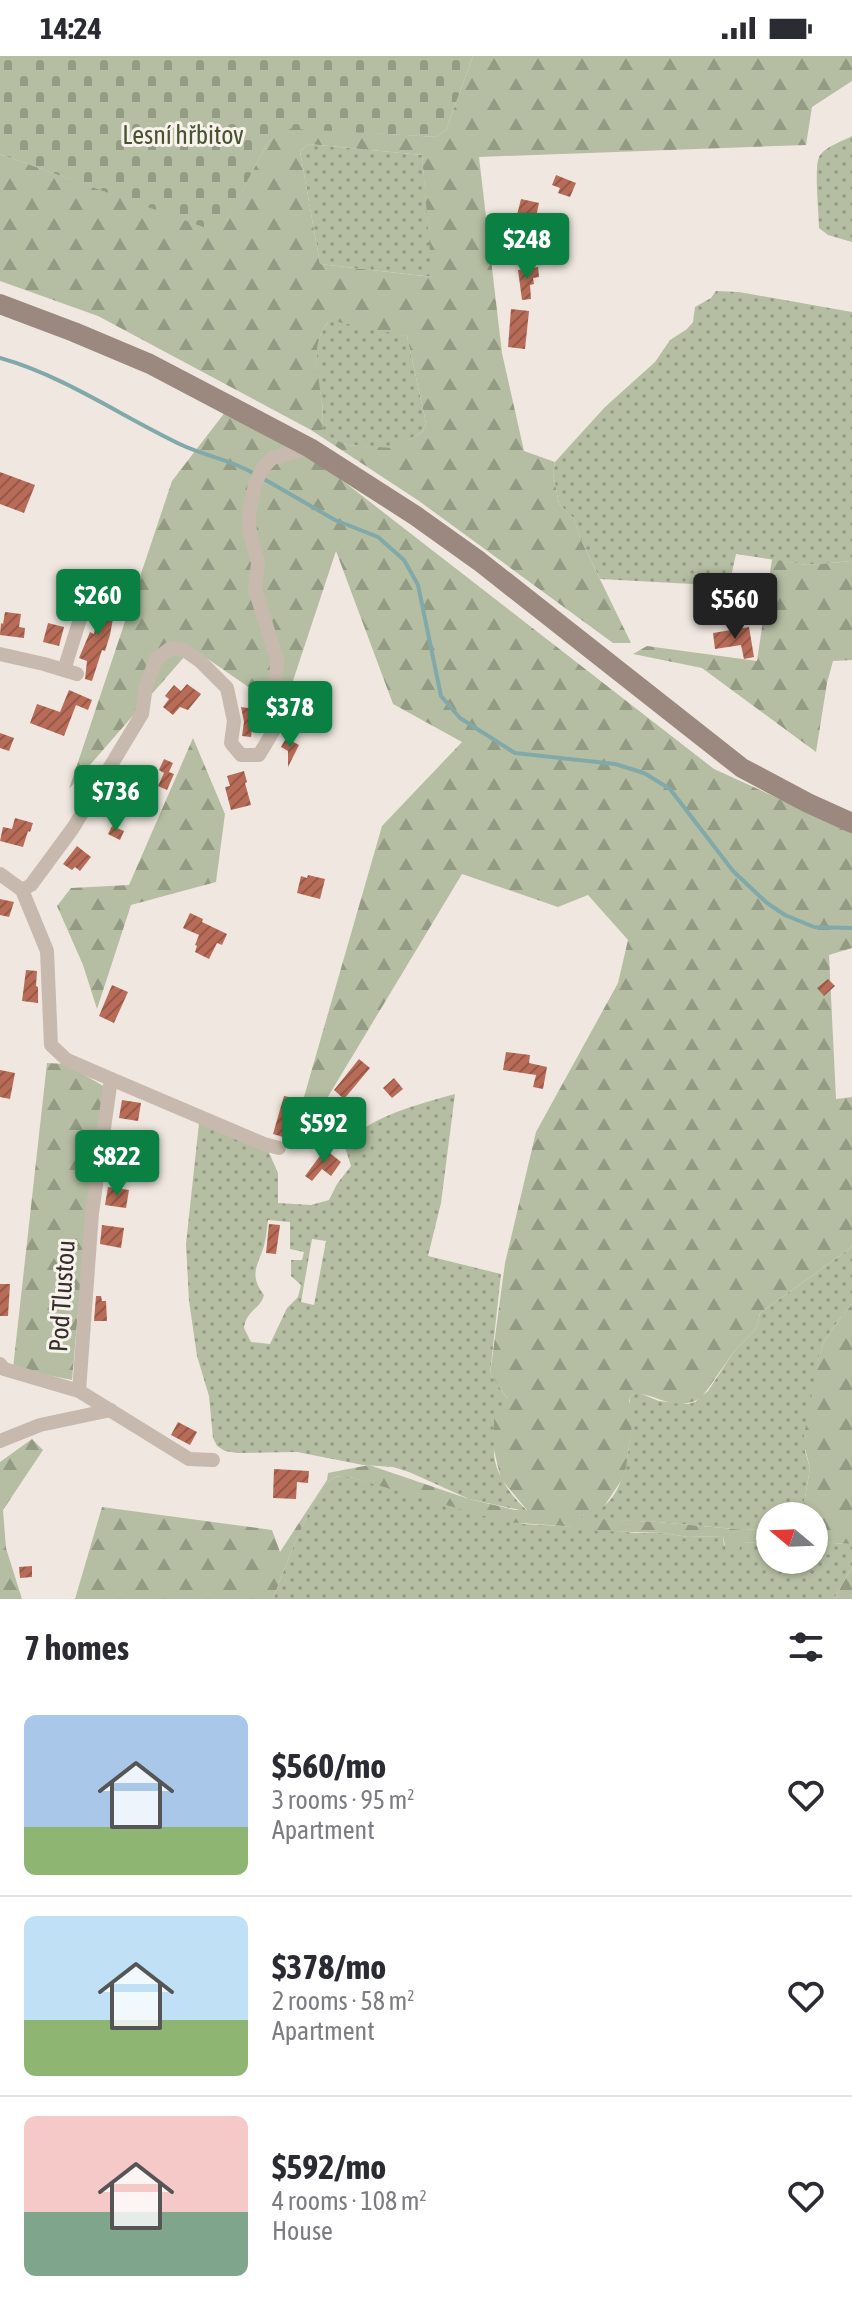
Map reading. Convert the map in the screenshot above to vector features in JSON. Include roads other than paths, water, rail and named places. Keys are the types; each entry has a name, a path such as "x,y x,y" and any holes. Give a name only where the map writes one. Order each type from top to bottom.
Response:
{"main road":[{"path":"0,304 150,364 310,448 383,493 479,561 742,768 852,823"}],"street":[{"path":"22,890 31,885 73,828 142,714 146,686 156,659 171,648 184,650 200,661 227,688 234,721 231,743 241,755 259,755 274,730 277,660 255,589 258,563 249,515 255,484 272,458 310,448"},
{"path":"0,654 71,672 91,584"},
{"path":"0,874 22,890 47,951 51,1045 67,1060 279,1148"},
{"name":"Pod Tlustou","path":"79,1391 92,1213 111,1079"},
{"path":"0,1364 4,1369 79,1391 189,1459 213,1460"},
{"path":"0,1441 40,1425 111,1410"}],"waterway":[{"path":"0,358 48,376 184,446 253,473"},
{"path":"264,479 335,520 378,537 404,560 418,585 441,696 460,718 515,753 615,764 644,773 670,789 733,871 767,903 785,915 814,927 852,928"}],"park label":[{"name":"Lesní hřbitov","path":"183,135"}]}
